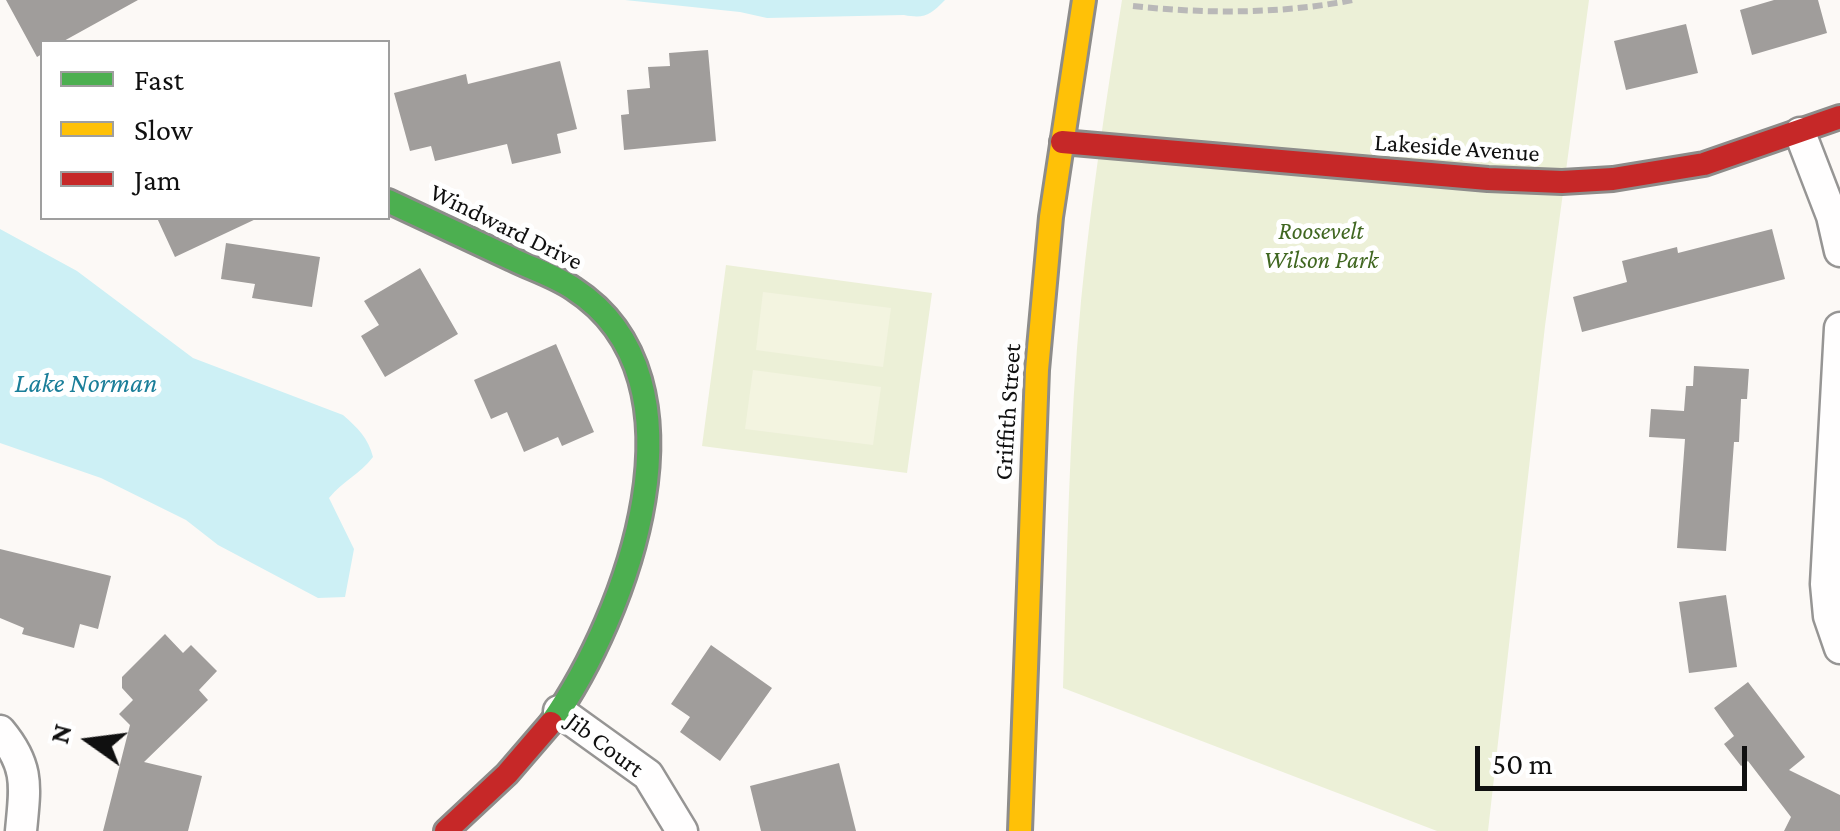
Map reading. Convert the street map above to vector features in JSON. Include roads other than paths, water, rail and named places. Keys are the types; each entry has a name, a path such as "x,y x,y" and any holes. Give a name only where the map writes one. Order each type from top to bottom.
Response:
{"street":[{"name":"Griffith Street","path":"1020,831 1035,414 1051,218 1084,0"},
{"name":"Lakeside Avenue","path":"1062,142 1562,182 1613,179 1704,164 1840,117"},
{"path":"1800,133 1832,216 1840,251"},
{"name":"Windward Drive","path":"390,201 573,288 610,322 640,377 650,440 646,482 621,583 586,666 559,711 518,764 446,831"},
{"path":"1840,328 1826,584 1840,648"},
{"name":"Jib Court","path":"559,711 648,775 682,831"},
{"path":"0,731 16,750 26,778 21,831"}],"water":[{"path":"625,0 945,0 922,16 767,18"},
{"name":"Lake Norman","path":"0,229 77,271 193,358 343,415 358,429 373,457 329,498 354,549 345,597 318,598 218,545 186,520 101,478 0,443"}],"park label":[{"name":"Roosevelt Wilson Park","path":"1321,246"}]}
